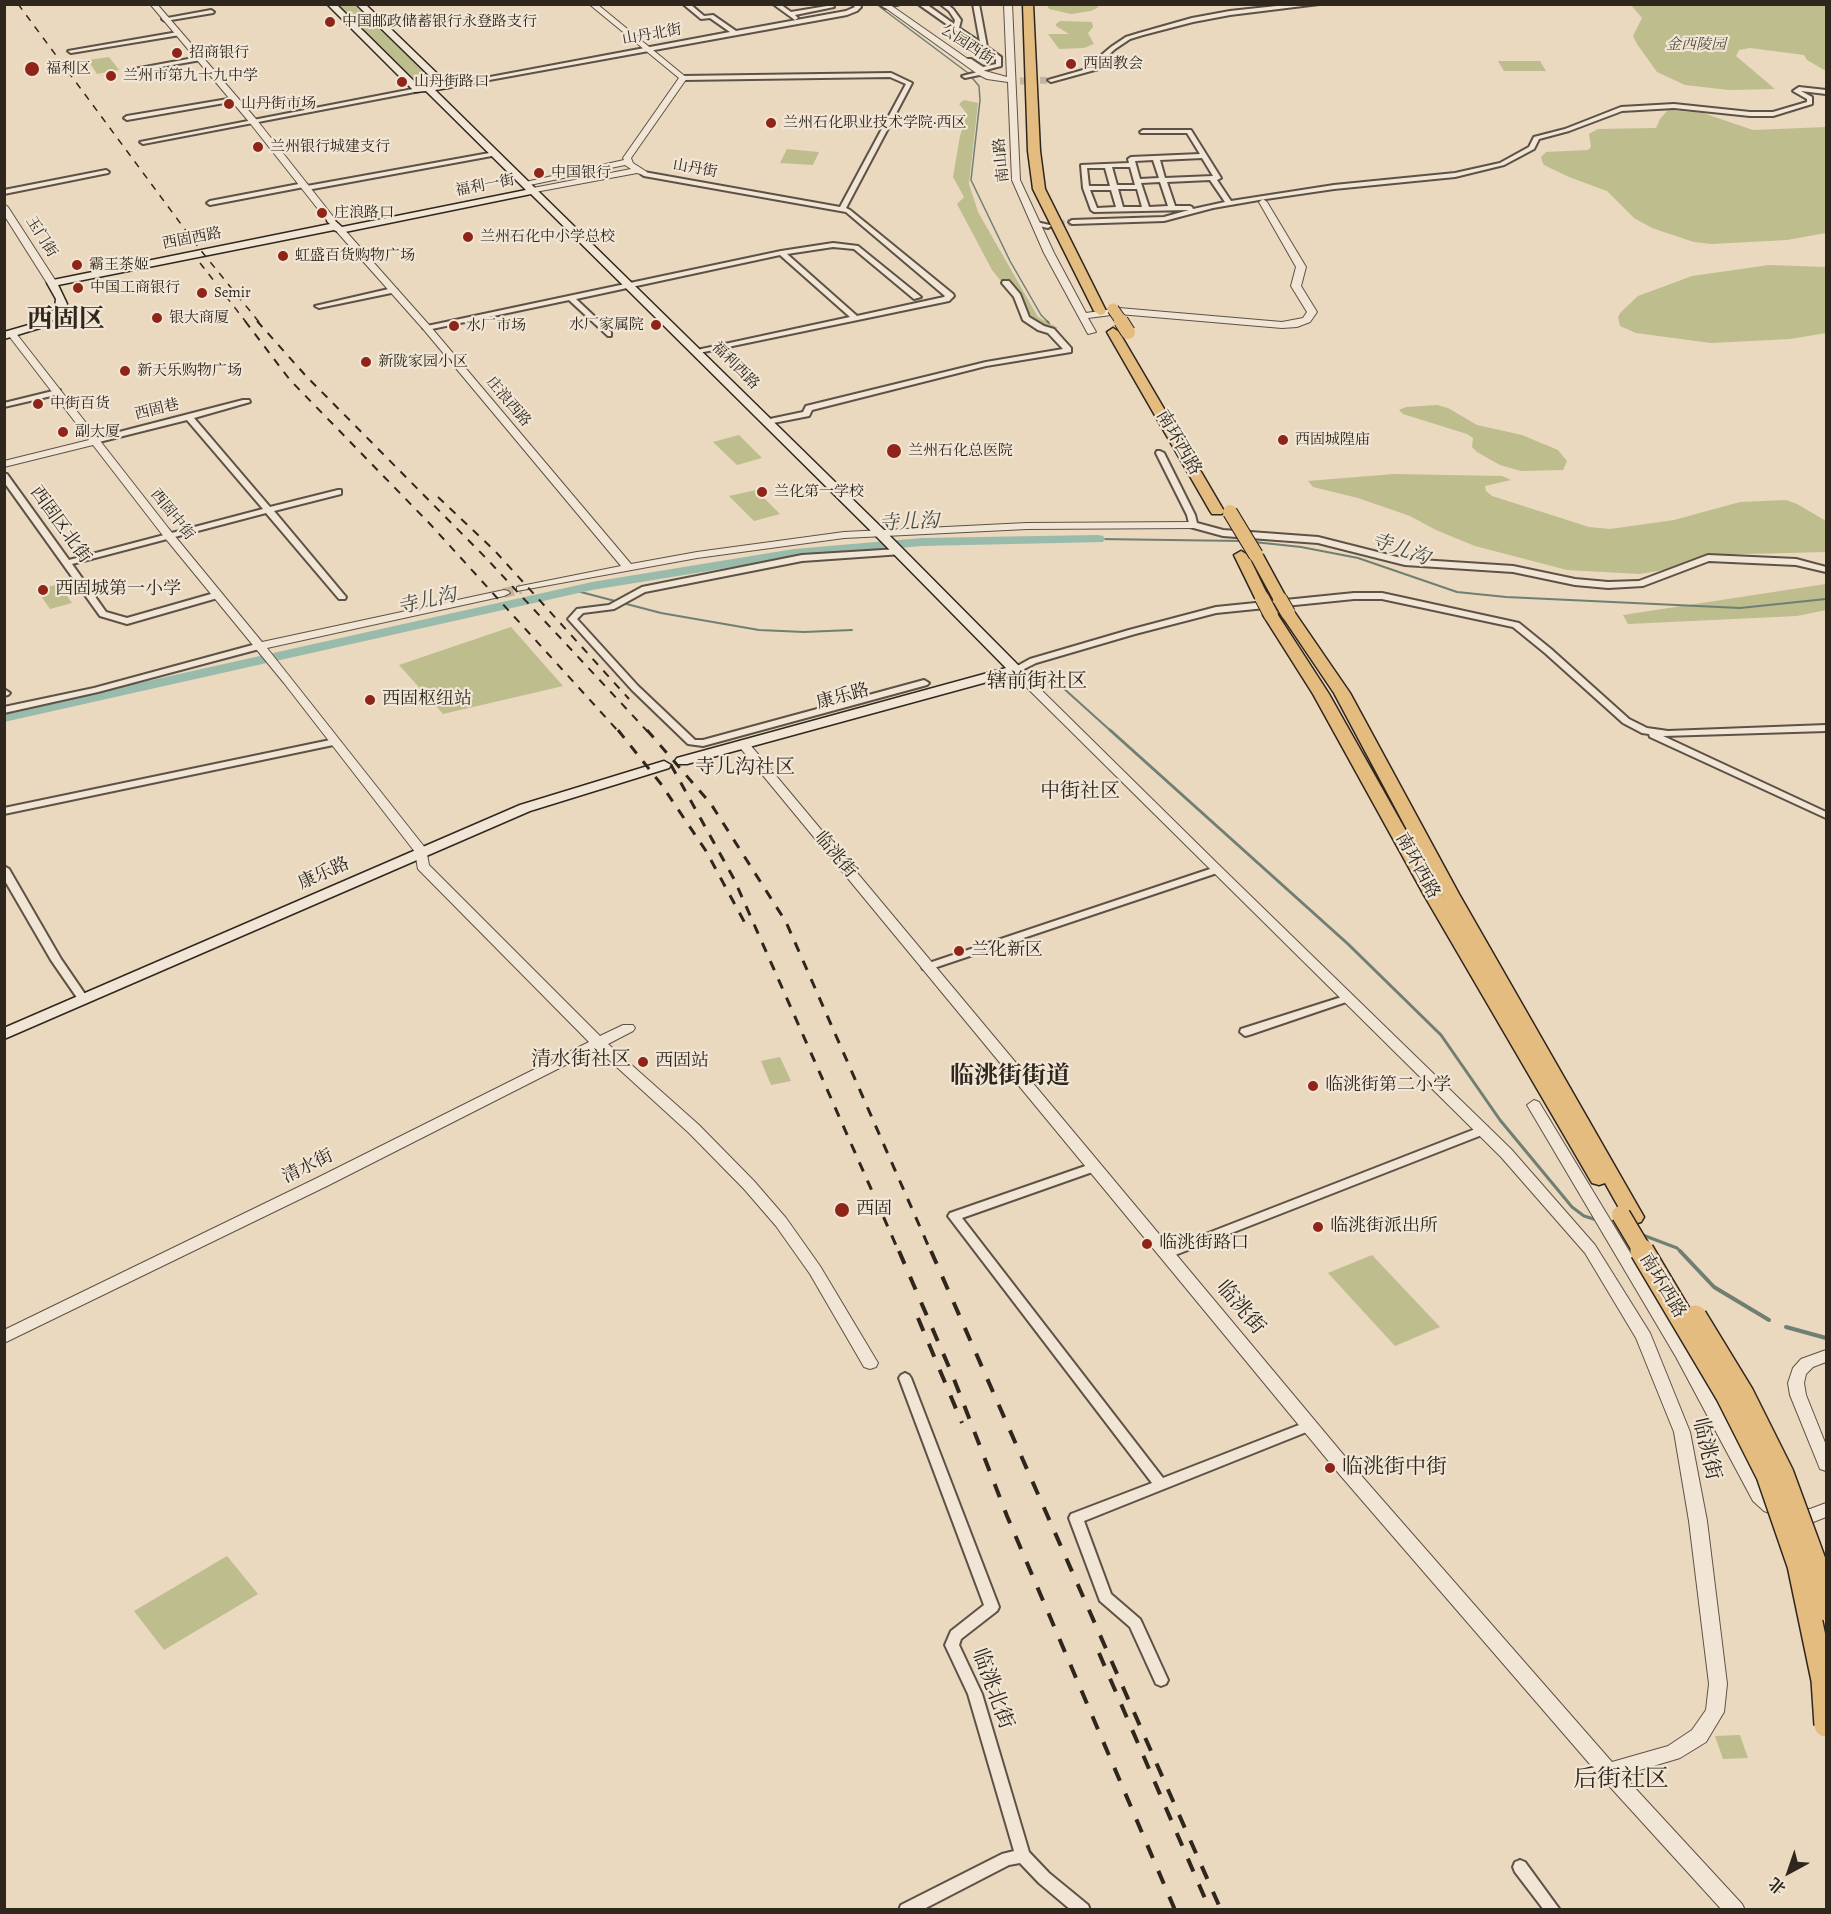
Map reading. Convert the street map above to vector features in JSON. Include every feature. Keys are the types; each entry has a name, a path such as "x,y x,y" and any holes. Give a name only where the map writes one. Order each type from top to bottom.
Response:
{"highway":[{"name":"南环西路","path":"1028,4 1034,151 1039,189 1106,310 1128,332 1183,441"},
{"name":"南环西路","path":"1038,4 1050,188 1106,310 1113,332 1183,441 1280,609 1320,694 1433,895 1628,1216 1742,1394 1782,1474 1814,1561 1827,1609"},
{"name":"南环西路","path":"1249,555 1262,598 1280,609"},
{"name":"南环西路","path":"1628,1216 1727,1394 1768,1475 1799,1565 1823,1680 1827,1725"}],"main road":[{"name":"福利西路","path":"331,4 525,183 881,533 1015,670"},
{"path":"360,4 445,86"},
{"path":"423,89 445,86"},
{"name":"福利一街","path":"336,225 525,183"},
{"name":"福利一街","path":"336,225 533,191"},
{"name":"西固西路","path":"52,283 336,225"},
{"path":"8,335 44,322 59,311 62,304 61,299 52,283"},
{"name":"康乐路","path":"682,761 1015,670"},
{"name":"康乐路","path":"4,1034 421,852 547,800 664,765"}],"street":[{"name":"庄浪西路","path":"153,4 253,121 336,225 427,328 628,568"},
{"path":"592,4 682,78 891,75 909,83 842,209"},
{"path":"686,4 703,18 711,16 735,33"},
{"path":"776,4 800,21"},
{"path":"789,14 831,7 828,4"},
{"name":"山丹北街","path":"445,86 847,13 858,7 855,4"},
{"path":"889,5 982,69 999,65 999,58 921,4"},
{"path":"943,4 958,20 956,28"},
{"path":"976,4 984,47"},
{"name":"南山路","path":"1008,4 1015,80 1016,180 1049,254 1091,332"},
{"path":"1051,80 1100,67 1100,58 1128,38 1141,34 1192,20 1230,13 1316,4"},
{"name":"公园西街","path":"889,5 980,73 990,77 1015,80"},
{"path":"165,19 211,12"},
{"path":"71,51 178,34"},
{"path":"132,70 199,58"},
{"path":"966,75 980,73"},
{"path":"640,172 628,162 627,158 682,78"},
{"path":"143,142 423,89"},
{"path":"1133,165 1083,166 1086,188 1094,210 1187,208 1334,187 1455,175 1502,164 1532,148 1536,138 1567,130 1621,109 1674,106 1750,114 1773,114 1810,103 1810,98 1796,91 1799,89 1827,92"},
{"path":"127,118 234,100"},
{"path":"1086,188 1114,187 1165,180 1218,178 1190,131 1143,132"},
{"path":"210,203 495,154"},
{"path":"1146,209 1131,159 1205,156"},
{"path":"1156,159 1165,180 1172,208"},
{"name":"福利一街","path":"525,183 628,162"},
{"path":"1108,166 1120,210"},
{"path":"4,192 106,172"},
{"name":"福利一街","path":"533,191 640,172"},
{"name":"山丹街","path":"640,172 848,211 949,295 946,299 855,318"},
{"path":"1212,178 1227,201"},
{"path":"1084,317 1119,311 1282,326 1307,320 1312,312 1296,286 1301,267 1264,204 1245,200"},
{"path":"1072,222 1164,219 1227,201"},
{"name":"玉门街","path":"4,207 8,219 52,283"},
{"path":"1036,224 1048,226"},
{"path":"427,328 823,245 856,247 917,297"},
{"path":"780,253 855,318"},
{"path":"768,422 806,414 809,408 986,364 1068,350 1051,331 1041,328 1026,318 1017,296 1006,283"},
{"path":"319,306 393,290"},
{"path":"572,298 608,334"},
{"path":"697,352 855,318"},
{"name":"西固中街","path":"8,335 57,392 171,538 276,665 421,852 423,866 597,1042 694,1129 749,1185 815,1270 870,1363"},
{"path":"4,405 57,392"},
{"name":"西固巷","path":"4,464 246,402"},
{"path":"189,417 342,597"},
{"path":"1160,453 1191,515 1193,525"},
{"name":"西固区北街","path":"4,476 103,614 127,621 218,595"},
{"path":"67,563 171,538 338,492"},
{"path":"521,589 774,543 881,533 1083,525 1193,525 1223,533 1335,542 1405,562 1513,569 1575,582 1608,585 1640,584 1708,558 1796,562 1826,570"},
{"path":"898,551 793,560 642,590 623,602 580,611 573,616 573,622 635,688 693,743 703,743 924,683"},
{"path":"4,710 504,593"},
{"path":"1015,670 1034,661 1216,610 1354,596 1382,596 1516,626 1548,651 1626,721 1827,815"},
{"name":"临洮街","path":"1015,670 1506,1153 1590,1250 1644,1337 1682,1432 1698,1521 1718,1684 1715,1712 1699,1736 1673,1752 1608,1772"},
{"path":"1645,731 1668,734 1827,728"},
{"path":"4,811 335,742"},
{"name":"临洮街","path":"743,744 1309,1426 1608,1772 1736,1910"},
{"path":"4,869 9,885 84,1000"},
{"path":"927,967 1216,870"},
{"path":"1245,1032 1348,998"},
{"name":"清水街","path":"4,1337 322,1182 628,1028"},
{"path":"1534,1105 1596,1205 1683,1354 1759,1496 1783,1512 1797,1516 1811,1516 1827,1510"},
{"path":"1167,1254 1483,1130"},
{"path":"1094,1167 954,1216 1161,1485"},
{"path":"1827,1356 1807,1363 1799,1372 1796,1383 1798,1395 1827,1464"},
{"name":"临洮北街","path":"905,1378 992,1607 956,1635 952,1645 975,1694 1023,1856 1044,1878 1083,1910"},
{"path":"1161,1680 1136,1623 1105,1597 1076,1518 1309,1426"},
{"path":"906,1910 1007,1859 1023,1856"},
{"path":"1520,1867 1553,1910"}],"green space":[{"path":"338,5 354,5 437,84 422,87"},
{"path":"1047,5 1094,5 1099,7 1091,11 1071,14 1049,9"},
{"name":"金西陵园","path":"1631,5 1826,5 1826,71 1807,60 1804,55 1750,48 1739,50 1736,56 1775,89 1729,90 1685,85 1657,72 1637,44 1633,36 1642,18"},
{"path":"1060,21 1092,22 1093,27 1088,33 1094,44 1084,48 1059,49 1048,34 1069,34 1056,26"},
{"path":"109,57 119,70 97,74 88,60"},
{"path":"1498,61 1540,61 1546,71 1504,71"},
{"path":"964,100 978,103 969,184 978,212 1038,317 1058,328 1054,330 1032,324 992,270 957,204 964,197 953,177 960,136 967,114 959,104"},
{"path":"1668,110 1703,113 1753,130 1826,127 1826,233 1787,240 1712,244 1694,242 1652,228 1634,218 1607,191 1569,177 1544,165 1542,161 1541,157 1546,152 1588,150 1591,147 1589,134 1598,129 1656,128"},
{"path":"787,149 819,152 813,165 780,163"},
{"path":"1769,265 1826,267 1826,333 1790,339 1711,343 1636,333 1620,326 1618,317 1621,312 1638,296 1692,276"},
{"path":"1437,405 1448,408 1477,425 1522,435 1558,450 1567,461 1563,470 1521,471 1500,465 1477,452 1472,447 1473,438 1467,434 1403,414 1399,410 1406,407"},
{"path":"739,435 762,458 737,465 713,442"},
{"path":"1394,474 1502,476 1511,480 1485,486 1486,491 1492,496 1589,527 1610,529 1674,520 1740,502 1786,500 1826,521 1826,552 1706,555 1663,570 1640,574 1567,570 1475,546 1436,530 1410,516 1358,498 1313,487 1308,481"},
{"path":"756,490 780,514 754,521 729,496"},
{"path":"59,584 72,603 50,609 37,590"},
{"path":"1826,584 1826,610 1797,616 1628,624 1623,615"},
{"path":"511,627 563,686 443,714 399,665"},
{"path":"780,1057 791,1081 771,1085 761,1061"},
{"path":"1372,1255 1440,1327 1395,1346 1328,1273"},
{"path":"227,1556 258,1594 164,1650 134,1611"},
{"path":"1740,1735 1748,1758 1723,1759 1715,1736"}],"waterway":[{"path":"876,4 968,73 979,86 980,100 971,180 1010,261 1041,315 1049,323"},
{"name":"寺儿沟","path":"1098,539 1242,541"},
{"name":"寺儿沟","path":"4,718 592,586 794,553 922,542 1098,539"},
{"name":"寺儿沟","path":"1254,542 1301,547 1358,558 1457,592 1506,597 1740,608 1826,599"},
{"path":"573,590 661,613 759,630 804,632 852,630"},
{"path":"1051,677 1112,732"},
{"path":"1110,730 1348,944 1441,1035 1500,1120 1572,1207 1584,1216 1597,1220"},
{"path":"1640,1234 1680,1251"},
{"path":"1680,1251 1714,1287 1769,1320"},
{"path":"1786,1327 1826,1338"}],"tunnel":[{"path":"1020,81 1051,80"},
{"path":"1048,226 1072,222"},
{"path":"504,593 521,589"}],"railway":[{"path":"18,4 198,247 259,322"},
{"path":"200,263 246,322"},
{"path":"245,321 290,380 430,524 619,732"},
{"path":"257,321 306,376 485,557 648,732"},
{"path":"438,497 495,551 629,699"},
{"path":"618,730 661,784 706,851 746,925"},
{"path":"647,730 711,804 786,922 931,1252"},
{"path":"671,765 734,879 899,1252"},
{"path":"899,1251 952,1374 1007,1516 1175,1910"},
{"path":"931,1251 1221,1910"},
{"path":"918,1318 962,1423"},
{"path":"1099,1653 1210,1910"}],"place":[{"name":"中国邮政储蓄银行永登路支行","path":"330,22"},
{"name":"招商银行","path":"177,53"},
{"name":"西固教会","path":"1071,64"},
{"name":"福利区","path":"32,69"},
{"name":"兰州市第九十九中学","path":"111,76"},
{"name":"山丹街路口","path":"402,82"},
{"name":"山丹街市场","path":"229,104"},
{"name":"兰州石化职业技术学院·西区","path":"771,123"},
{"name":"兰州银行城建支行","path":"258,147"},
{"name":"中国银行","path":"539,173"},
{"name":"庄浪路口","path":"322,213"},
{"name":"兰州石化中小学总校","path":"468,237"},
{"name":"虹盛百货购物广场","path":"283,256"},
{"name":"霸王茶姬","path":"77,265"},
{"name":"中国工商银行","path":"78,288"},
{"name":"Semir","path":"202,293"},
{"name":"银大商厦","path":"157,318"},
{"name":"水厂家属院","path":"656,325"},
{"name":"水厂市场","path":"454,326"},
{"name":"新陇家园小区","path":"366,362"},
{"name":"新天乐购物广场","path":"125,371"},
{"name":"中街百货","path":"38,404"},
{"name":"副大厦","path":"63,432"},
{"name":"西固城隍庙","path":"1283,440"},
{"name":"兰州石化总医院","path":"894,451"},
{"name":"兰化第一学校","path":"762,492"},
{"name":"西固城第一小学","path":"43,590"},
{"name":"西固枢纽站","path":"370,700"},
{"name":"兰化新区","path":"959,951"},
{"name":"西固站","path":"643,1062"},
{"name":"临洮街第二小学","path":"1313,1086"},
{"name":"西固","path":"842,1210"},
{"name":"临洮街派出所","path":"1318,1227"},
{"name":"临洮街路口","path":"1147,1244"},
{"name":"临洮街中街","path":"1330,1468"}],"district":[{"name":"西固区","path":"66,321"},
{"name":"辖前街社区","path":"1037,682"},
{"name":"寺儿沟社区","path":"745,768"},
{"name":"中街社区","path":"1080,792"},
{"name":"清水街社区","path":"581,1060"},
{"name":"临洮街街道","path":"1010,1077"},
{"name":"后街社区","path":"1621,1780"}]}
